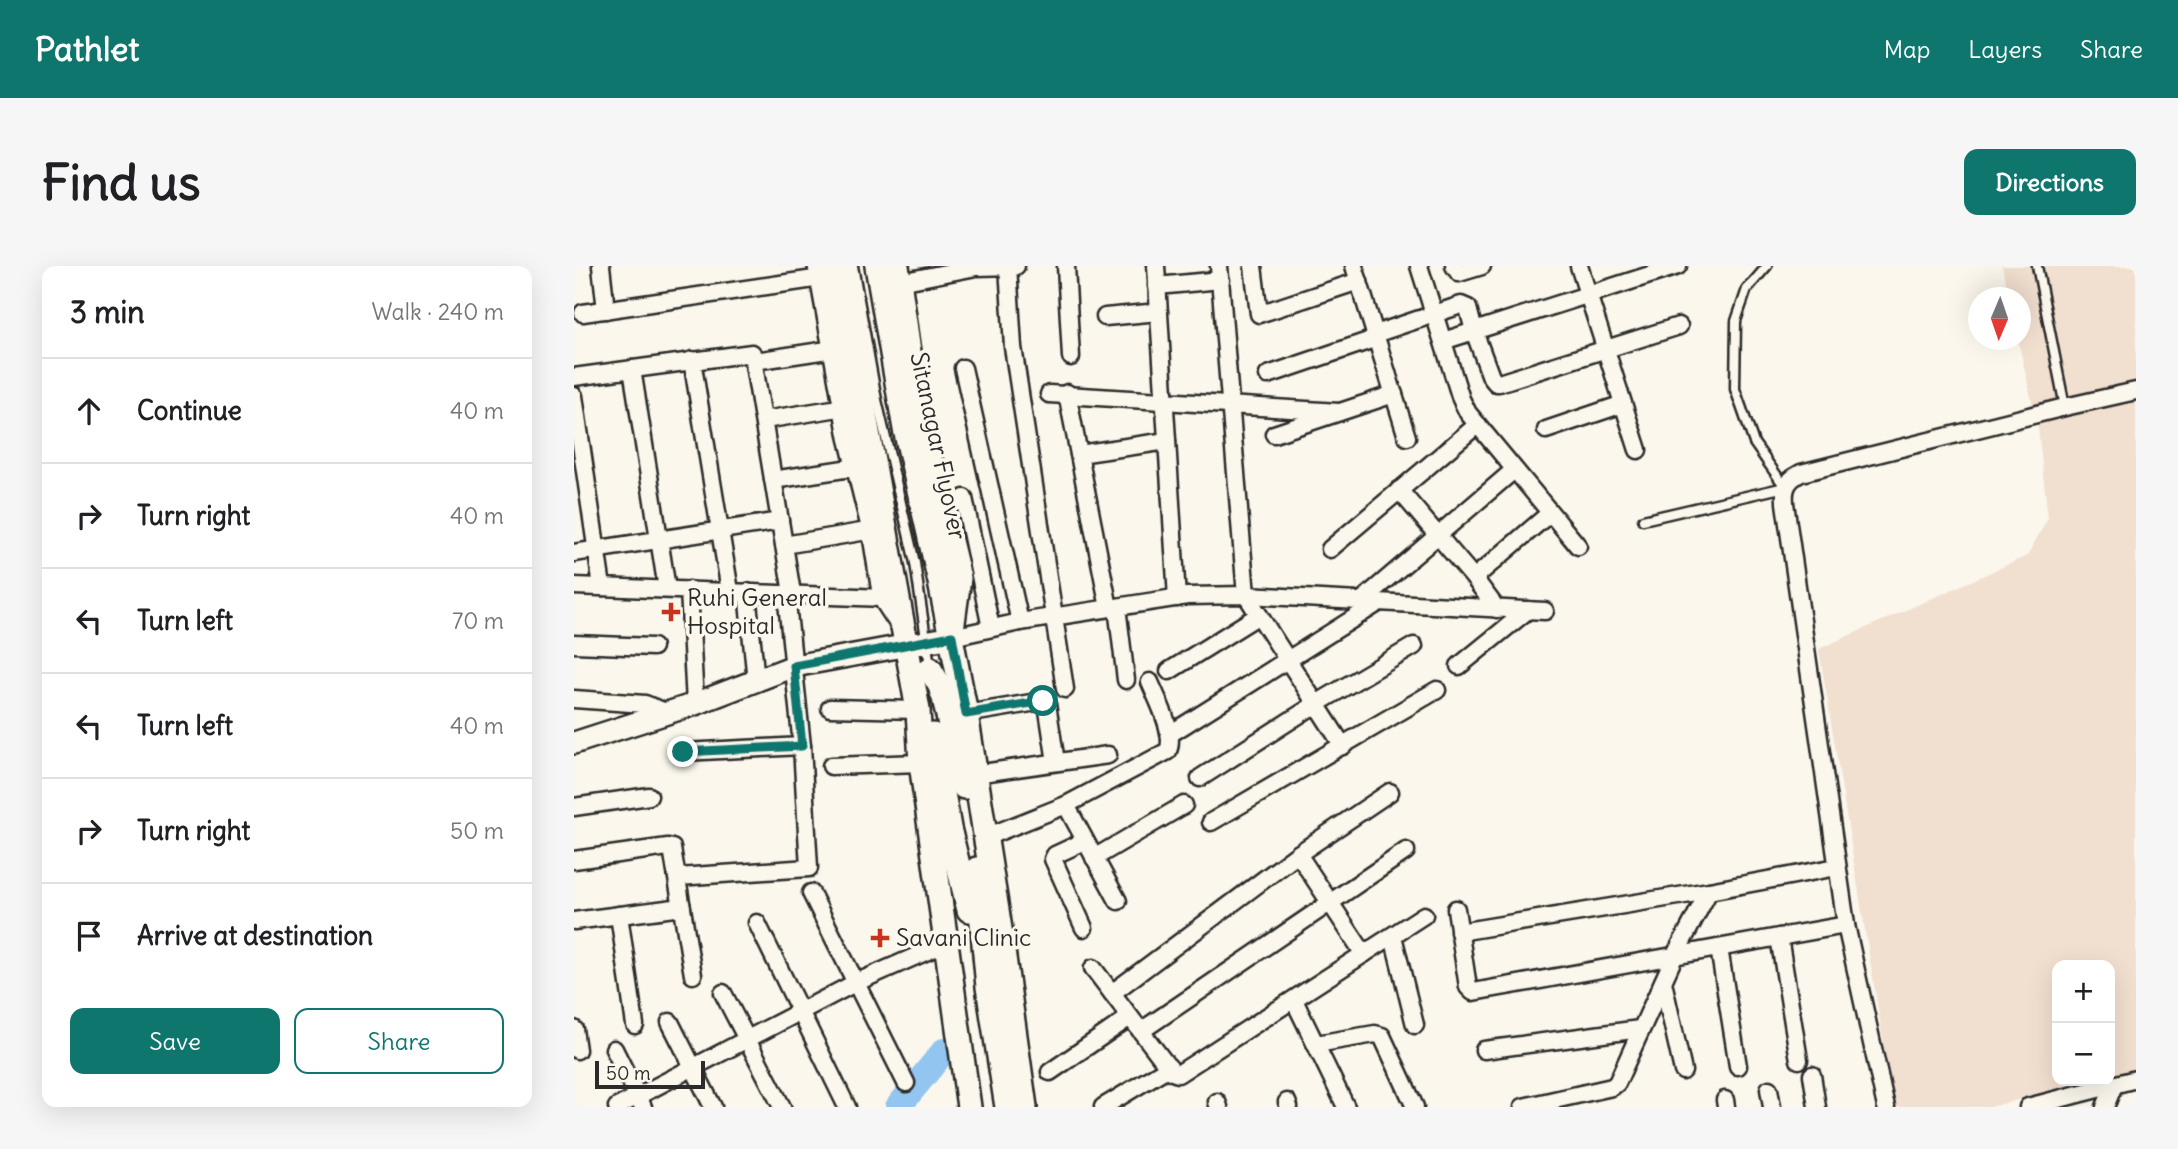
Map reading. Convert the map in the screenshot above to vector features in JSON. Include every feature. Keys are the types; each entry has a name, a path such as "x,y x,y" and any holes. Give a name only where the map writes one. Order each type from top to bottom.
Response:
{"main road":[{"name":"Sitanagar Flyover","path":"877,266 905,429 952,636 966,714 1025,1107"},
{"path":"826,270 890,595 912,638 921,763 969,1107"},
{"path":"930,669 944,698 972,822 988,987 1007,1107"}],"street":[{"path":"601,266 606,310"},
{"path":"1008,266 1013,347 1065,689"},
{"path":"952,636 960,578 917,401 899,274 1016,266"},
{"path":"1066,266 1071,357"},
{"path":"1156,266 1177,598"},
{"path":"1253,266 1259,314 1357,273 1407,437"},
{"path":"1419,266 1461,399 1477,425 1578,546"},
{"path":"1454,266 1459,273 1482,266"},
{"path":"1579,266 1638,450"},
{"path":"1443,341 1678,266"},
{"path":"574,586 890,595 857,467 845,407 834,349 826,270 583,313"},
{"path":"1157,286 1220,273 1247,596 1343,746"},
{"path":"1268,375 1465,305 1468,307 1491,377 1496,383 1679,326"},
{"path":"1105,317 1159,312"},
{"path":"754,361 834,349"},
{"path":"574,377 748,352 752,353 754,361 784,545 802,746 809,868 678,877"},
{"path":"692,360 730,591"},
{"path":"963,368 1020,622"},
{"path":"632,369 667,589"},
{"path":"1886,1107 1846,925 1784,496 1785,487 1792,477 1801,473 2136,391"},
{"path":"1067,393 1126,680"},
{"path":"1049,394 1339,412"},
{"path":"1274,434 1394,394"},
{"path":"574,396 602,587"},
{"path":"1545,430 1623,404"},
{"path":"764,420 845,407"},
{"path":"1330,548 1477,425"},
{"path":"1079,454 1167,441"},
{"path":"773,480 857,467"},
{"path":"1360,602 1514,470"},
{"path":"1399,490 1497,609"},
{"path":"964,498 991,628"},
{"path":"1474,578 1550,513"},
{"path":"574,553 780,521"},
{"path":"784,545 873,530"},
{"path":"689,590 695,704"},
{"path":"747,592 756,681"},
{"path":"574,743 695,704 794,666 912,638 952,636 1055,616 1177,598 1247,596 1545,611"},
{"path":"1170,734 1378,603"},
{"path":"1460,666 1528,610"},
{"path":"1169,671 1259,615"},
{"path":"574,644 653,647"},
{"path":"1200,778 1414,646"},
{"path":"986,837 1066,804 1168,751 1171,746 1170,734 1150,682"},
{"path":"1211,822 1437,691"},
{"path":"574,699 645,704 668,713"},
{"path":"966,714 1043,701 1047,704 1056,762"},
{"path":"830,708 918,710"},
{"path":"683,752 802,746"},
{"path":"975,774 1108,755"},
{"path":"831,766 921,763"},
{"path":"1112,993 1298,853 1390,792"},
{"path":"574,807 649,796"},
{"path":"1066,804 1118,901"},
{"path":"1094,858 1184,805"},
{"path":"1084,928 1053,859 1085,841"},
{"path":"574,860 671,847 693,975"},
{"path":"1141,1031 1406,851"},
{"path":"1298,853 1364,954"},
{"path":"1459,932 1837,867"},
{"path":"1523,1107 1612,1087 1617,1083 1675,955 1709,891"},
{"path":"811,893 906,1083"},
{"path":"574,921 682,907"},
{"path":"1456,909 1468,988 1473,992 1846,925"},
{"path":"619,915 635,1025"},
{"path":"1093,968 1176,1074 1424,915"},
{"path":"757,923 848,1107"},
{"path":"1392,936 1415,1025"},
{"path":"1779,937 1799,1060"},
{"path":"617,1107 640,1102 693,1067 746,1039 855,983 946,943"},
{"path":"1719,948 1738,1066"},
{"path":"1663,982 1683,1071"},
{"path":"723,993 782,1107"},
{"path":"1294,1000 1346,1107"},
{"path":"1050,1072 1130,1017"},
{"path":"670,1022 713,1107"},
{"path":"574,1029 577,1050"},
{"path":"1484,1050 1640,1029"},
{"path":"1316,1044 1375,1034 1382,1036 1415,1107"},
{"path":"614,1049 640,1102"},
{"path":"1103,1107 1169,1067"},
{"path":"1812,1075 1817,1107"},
{"path":"2115,1085 2136,1079"},
{"path":"2028,1107 2110,1086"},
{"path":"2105,1107 2114,1086"},
{"path":"1769,1089 1772,1107"}],"lane":[{"path":"853,266 877,400 915,564 912,638 930,669"},
{"path":"1643,520 1785,487 1754,443 1735,389 1736,321 1747,289 1767,266"},
{"path":"2037,266 2065,407"}],"shaded area":[{"path":"2002,266 2136,266 2136,1070 2115,1076 2115,960 2052,960 2052,1086 2074,1086 1990,1107 1894,1107 1819,649 2027,556 2048,518 2038,428 2020,350 2031,350 2031,287 2007,287"}],"waterway":[{"path":"898,1107 944,1051"}],"place":[{"name":"Ruhi General Hospital","path":"671,612"},
{"name":"Savani Clinic","path":"880,938"}],"route":[{"path":"683,752 802,746 794,666 952,636 966,714 1043,701"}]}
